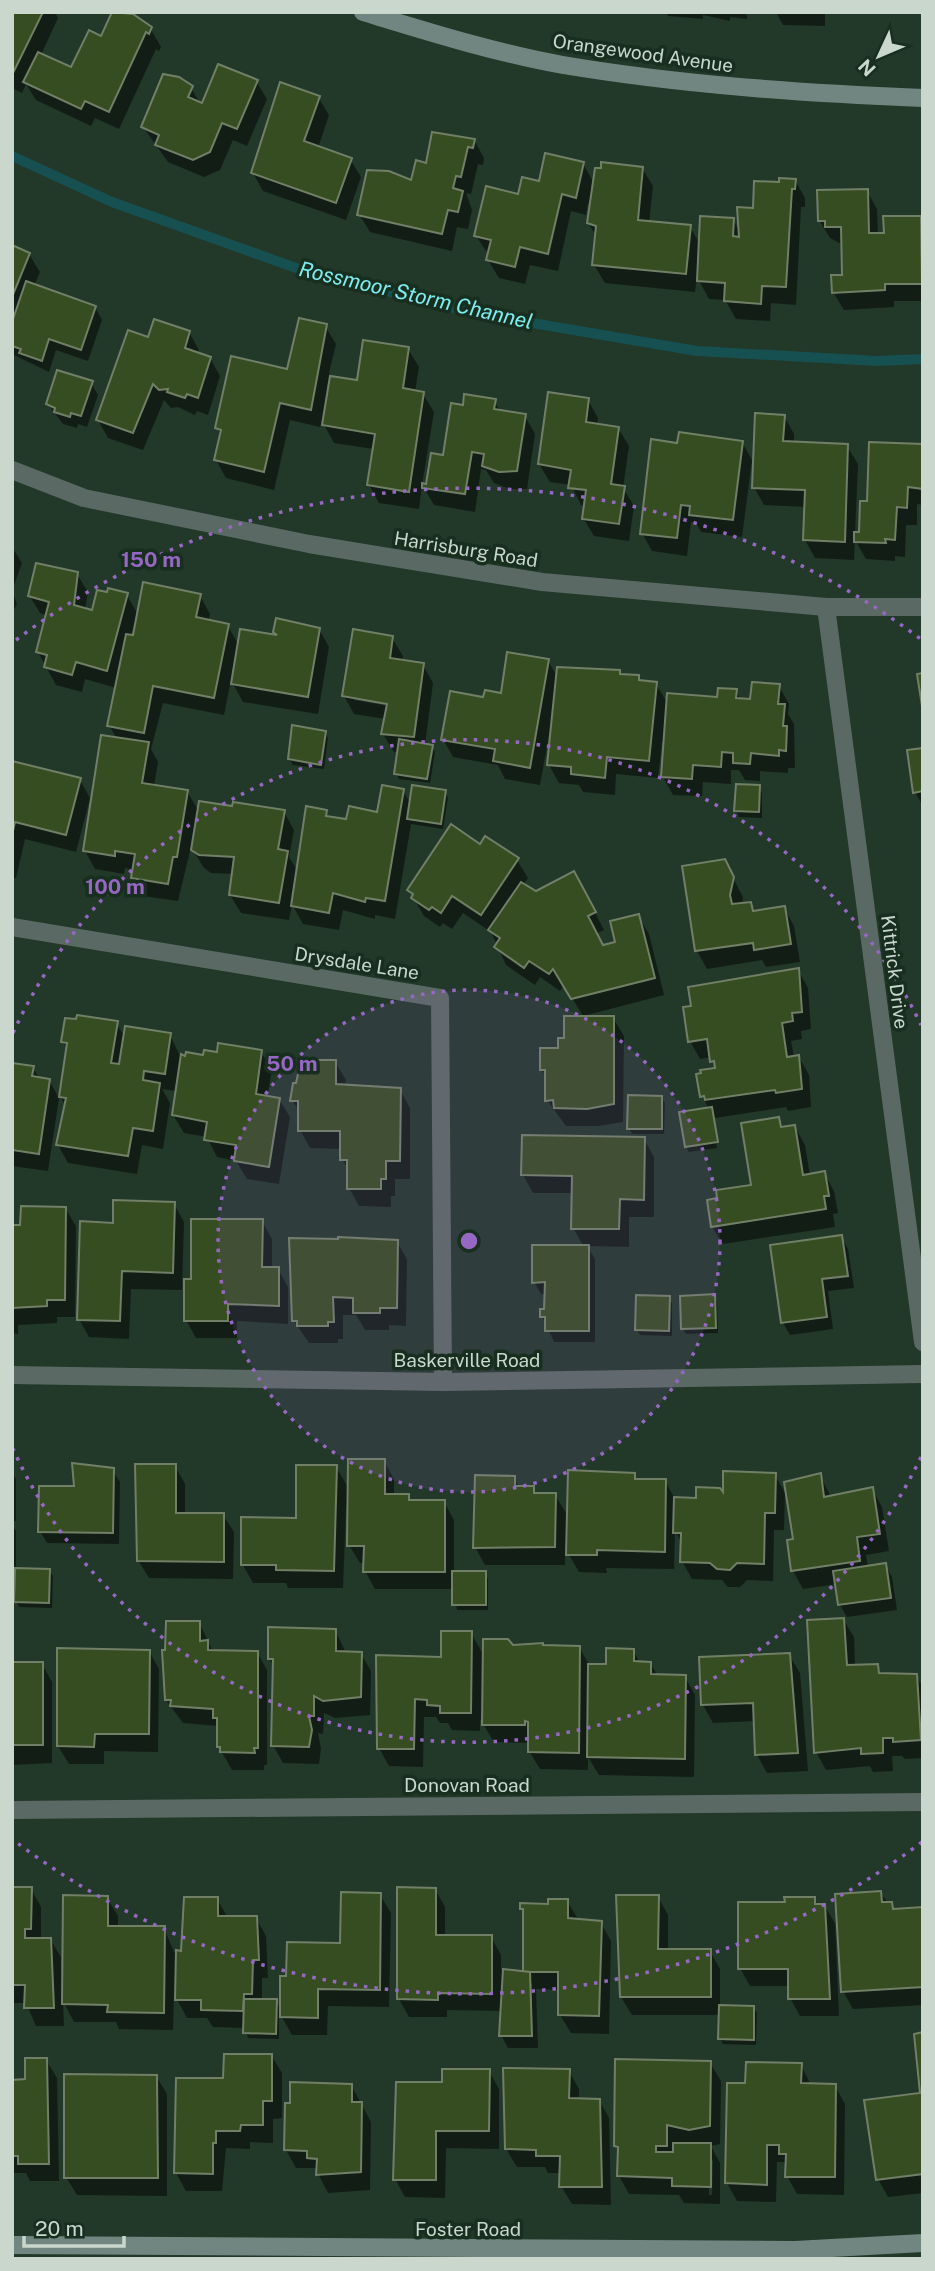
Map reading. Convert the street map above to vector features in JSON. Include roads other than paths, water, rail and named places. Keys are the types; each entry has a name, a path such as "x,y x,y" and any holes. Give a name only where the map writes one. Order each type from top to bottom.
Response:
{"street":[{"name":"Orangewood Avenue","path":"363,12 454,39 562,64 780,92 923,98"},
{"name":"Harrisburg Road","path":"12,470 84,498 309,544 542,582 826,607 923,607"},
{"name":"Kittrick Drive","path":"826,607 923,1342"},
{"name":"Drysdale Lane","path":"12,926 440,998 443,1382"},
{"name":"Baskerville Road","path":"12,1375 443,1382 923,1374"},
{"name":"Donovan Road","path":"12,1810 923,1802"},
{"name":"Foster Road","path":"12,2245 225,2253 795,2250 923,2244"}],"waterway":[{"name":"Rossmoor Storm Channel","path":"12,156 112,202 296,268 473,313 697,351 877,361 923,359"}]}
